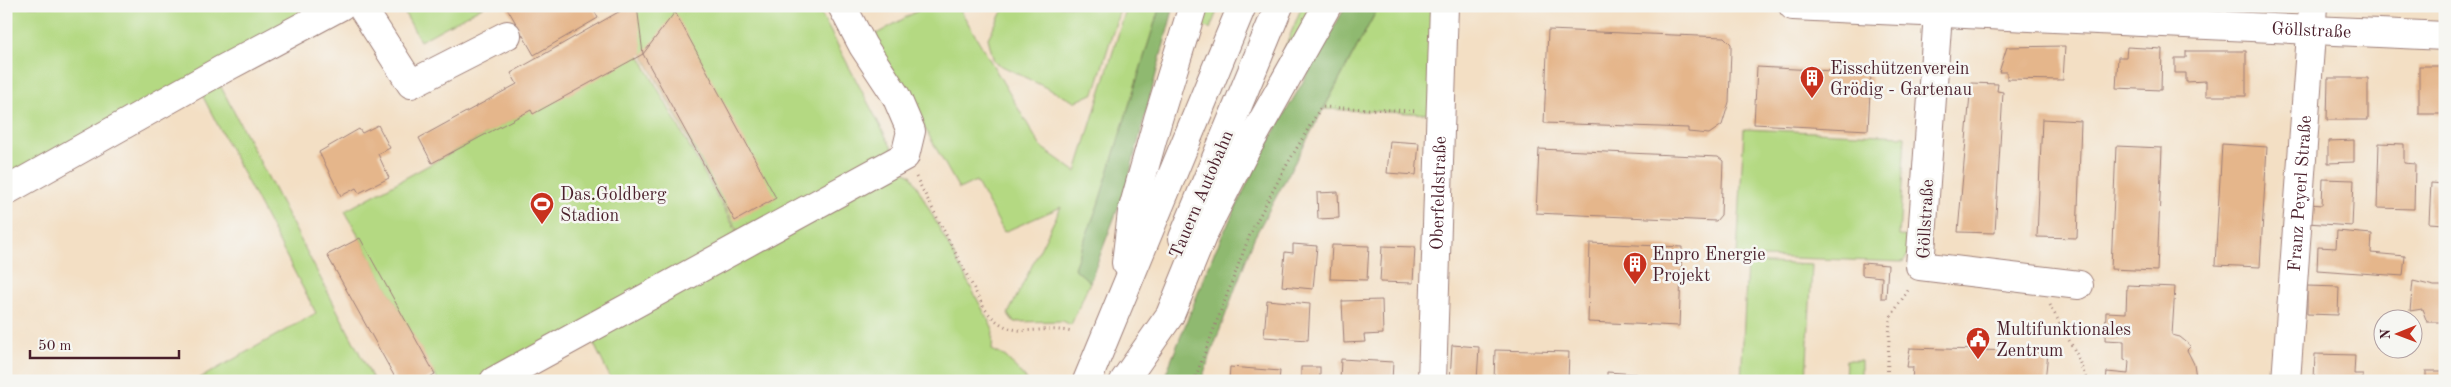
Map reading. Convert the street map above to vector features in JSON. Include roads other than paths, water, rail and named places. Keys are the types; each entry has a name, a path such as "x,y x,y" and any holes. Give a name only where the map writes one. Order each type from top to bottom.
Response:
{"main road":[{"path":"6,191 223,69 341,6"},
{"path":"361,6 411,84 507,35"},
{"path":"494,381 905,156 911,131 896,96 863,46 842,6"},
{"path":"1121,299 1132,212 1193,6"},
{"name":"Tauern Autobahn","path":"1088,381 1242,6"},
{"name":"Tauern Autobahn","path":"1124,381 1279,6"},
{"path":"1124,381 1170,315 1203,234 1327,6"},
{"name":"Oberfeldstraße","path":"1432,381 1444,6"},
{"name":"Göllstraße","path":"1793,6 1938,13 2312,18 2445,36"},
{"name":"Göllstraße","path":"1938,13 1920,266 2080,286"},
{"name":"Franz Peyerl Straße","path":"2286,381 2312,18"}],"place":[{"name":"Eisschützenverein Grödig - Gartenau","path":"1812,99"},
{"name":"Das.Goldberg Stadion","path":"542,225"},
{"name":"Enpro Energie Projekt","path":"1635,285"},
{"name":"Multifunktionales Zentrum","path":"1978,360"}]}
